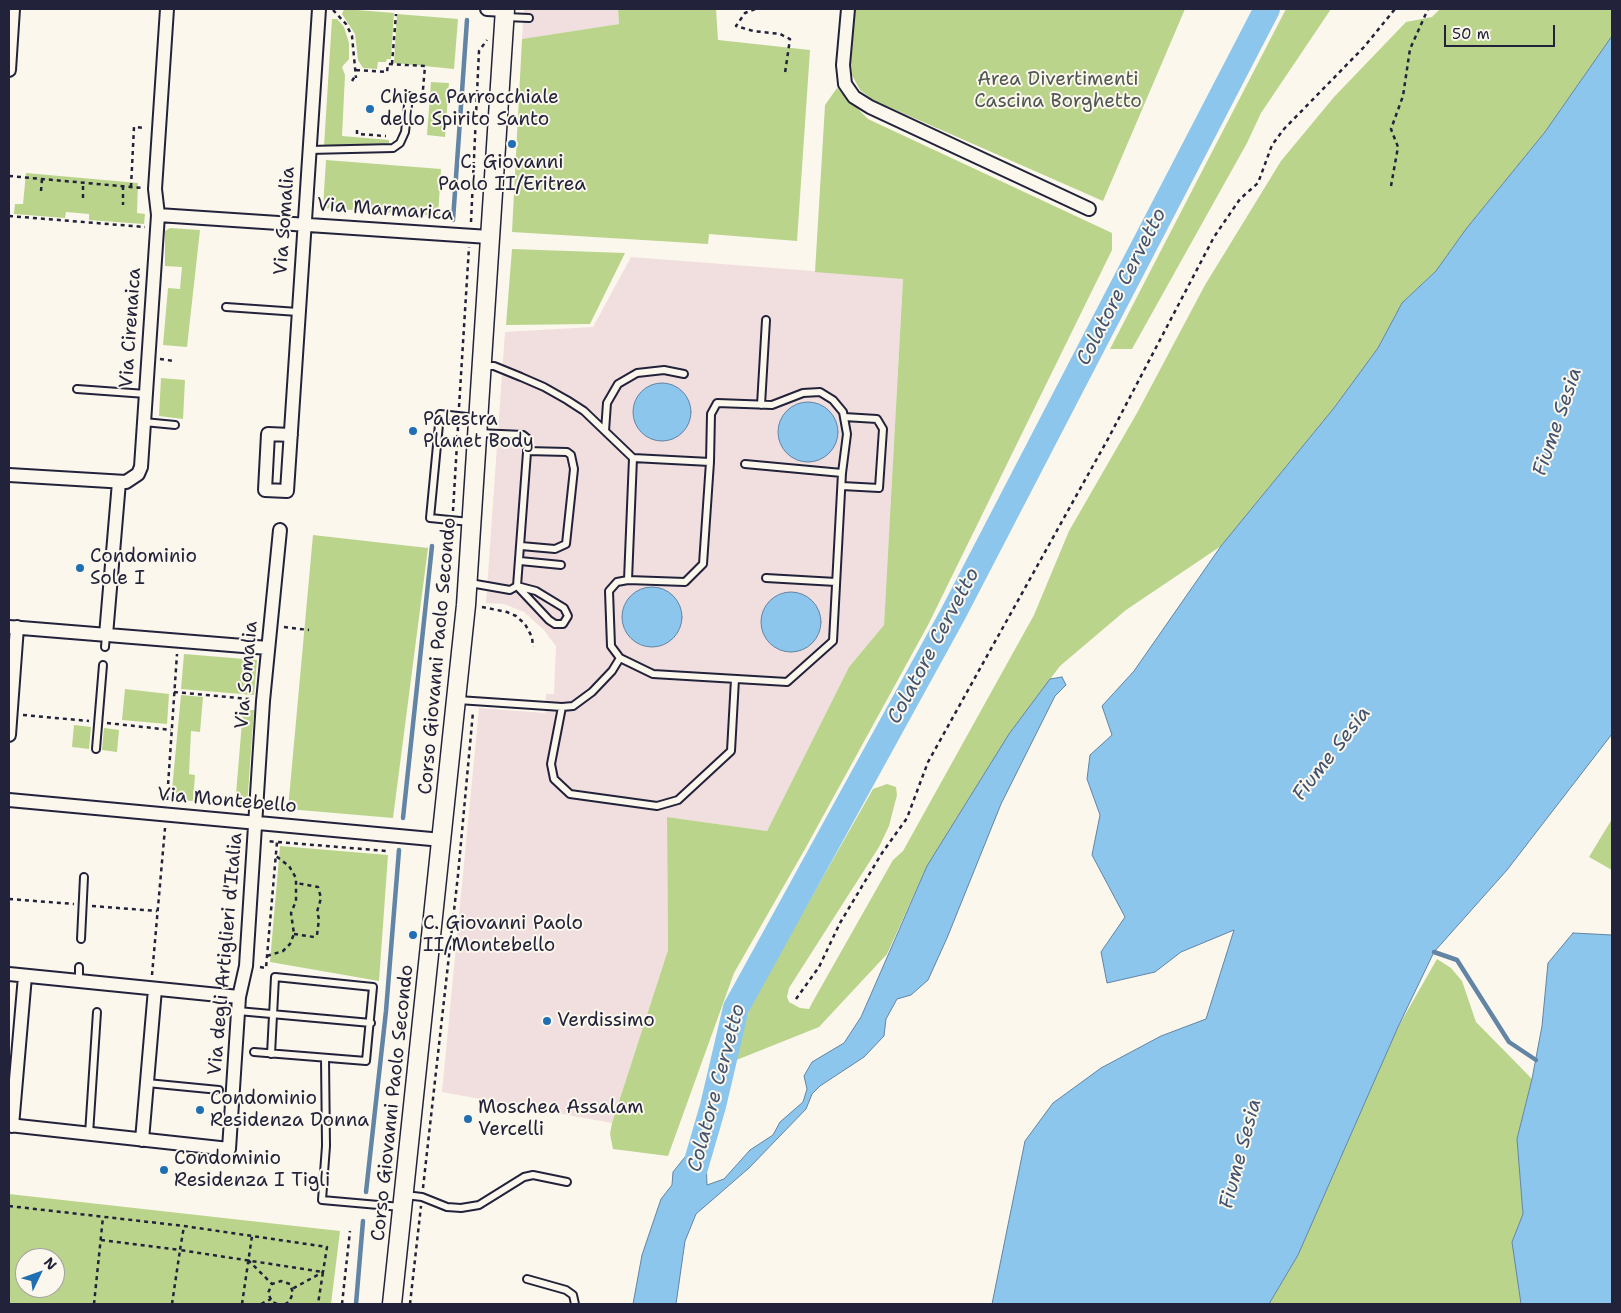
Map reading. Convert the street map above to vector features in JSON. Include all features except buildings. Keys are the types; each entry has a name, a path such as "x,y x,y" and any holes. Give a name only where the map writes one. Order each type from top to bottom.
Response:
{"main road":[{"name":"Corso Giovanni Paolo Secondo","path":"392,1304 458,700 468,583 490,237 498,11"}],"street":[{"path":"9,70 13,9"},
{"name":"Via Cirenaica","path":"119,482 132,480 138,474 141,466 158,215 155,189 167,9"},
{"name":"Via Somalia","path":"290,435 268,434 265,490 287,491 320,9"},
{"path":"848,9 843,65 845,84 854,97 870,107 1089,209"},
{"name":"Via Marmarica","path":"158,215 304,223 490,237"},
{"path":"9,475 119,482 105,641"},
{"name":"Via Somalia","path":"256,822 263,701 280,530"},
{"path":"9,735 13,627 105,641 178,640 268,648"},
{"name":"Via Montebello","path":"9,800 442,840"},
{"name":"Via degli Artiglieri d'Italia","path":"142,1140 229,1149 239,997 246,966 256,822"},
{"path":"9,974 239,997"},
{"path":"25,976 10,1126 142,1140 153,989"}],"lane":[{"path":"498,11 529,18"},
{"path":"309,150 393,148 400,143 405,132 409,96"},
{"path":"226,307 298,312"},
{"path":"761,404 766,320"},
{"path":"481,366 494,366 544,387 584,411 633,458 710,462"},
{"path":"605,431 607,403 618,384 637,374 664,370 684,374"},
{"path":"77,389 146,394"},
{"path":"820,392 833,400 844,417 847,434 842,473 833,641 787,682 653,674 620,658 611,646 609,591 617,582 628,580 685,582 703,564 710,462 711,414 717,402 761,404 772,405 804,393 820,392"},
{"path":"471,522 430,518 440,414 459,416 477,426 523,435 528,439 517,586"},
{"path":"842,486 879,488 883,429 877,419 844,417"},
{"path":"144,422 175,426"},
{"path":"521,546 556,549 566,544 574,469 571,455 567,452 527,451"},
{"path":"628,580 633,458"},
{"path":"745,464 842,473"},
{"path":"520,561 560,565"},
{"path":"766,578 836,582"},
{"path":"468,583 510,590 517,586 536,591 564,608 568,616 563,624 555,624 549,620 517,586"},
{"path":"458,700 562,708 573,706 592,692 612,671 620,658"},
{"path":"96,750 103,666"},
{"path":"562,708 552,764 554,779 570,794 657,806 678,800 731,751 735,679"},
{"path":"81,938 84,877"},
{"path":"79,967 79,981"},
{"path":"254,1052 272,1054 366,1061 373,987 275,978 272,1015 272,1054"},
{"path":"238,1011 371,1023"},
{"path":"89,1134 98,1012"},
{"path":"325,1058 326,1146 322,1200 403,1201 422,1197 447,1207 461,1208 479,1205 524,1177 533,1174 567,1182"},
{"path":"147,1083 219,1090"},
{"path":"527,1279 566,1290 573,1295 575,1304"}],"path":[{"path":"332,9 349,29 354,42 356,76 352,81"},
{"path":"755,9 745,13 736,26 753,31 780,34 790,39 785,73"},
{"path":"796,999 819,967 844,915 882,853 907,818 928,762 1104,446 1214,237 1240,199 1258,183 1272,145 1284,129 1364,47 1395,9"},
{"path":"1391,186 1398,147 1391,129 1404,96 1410,49 1428,9"},
{"path":"454,552 451,536 470,235 479,51 487,40 498,11"},
{"path":"392,65 396,14"},
{"path":"356,70 387,72 388,64 425,66 422,94"},
{"path":"131,186 134,127 159,129"},
{"path":"357,130 357,134 362,135 395,137"},
{"path":"362,130 362,135"},
{"path":"9,176 155,189"},
{"path":"41,191 42,179"},
{"path":"83,182 83,198"},
{"path":"123,186 123,205"},
{"path":"9,216 157,228"},
{"path":"160,360 174,361"},
{"path":"466,606 507,612 516,616 524,624 532,637 534,647"},
{"path":"270,625 309,630"},
{"path":"153,989 178,640"},
{"path":"174,692 263,701"},
{"path":"254,840 387,851 392,844"},
{"path":"246,966 266,968 277,842"},
{"path":"267,956 283,951 290,944 294,934 291,913 296,901 296,878 289,866 276,856"},
{"path":"294,934 314,937 317,935 319,919 317,912 321,898 318,887 296,883"},
{"path":"9,1206 184,1226 327,1247 318,1304"},
{"path":"94,1304 104,1217"},
{"path":"172,1304 184,1226"},
{"path":"342,1304 350,1231"},
{"path":"242,1304 252,1236"},
{"path":"101,1240 323,1272"},
{"path":"248,1260 272,1284"},
{"path":"292,1289 323,1272"},
{"path":"277,1304 268,1293 272,1284 281,1280 290,1284 293,1293 291,1303 285,1304"},
{"path":"261,1304 271,1299"}],"shaded area":[{"path":"524,9 618,9 619,24 522,39"},
{"path":"631,257 903,278 884,625 849,667 767,831 667,817 668,950 612,1123 442,1092 479,708 545,713 546,694 554,694 556,646 543,629 524,612 504,604 486,603 505,332 593,327"}],"green space":[{"path":"344,9 394,13 391,59 387,59 386,62 378,62 377,69 363,68 358,60 355,34 342,14"},
{"path":"618,9 716,9 718,40 810,50 797,241 709,234 708,244 512,232 522,39 619,24"},
{"name":"Area Divertimenti Cascina Borghetto","path":"855,9 1185,9 1103,201 873,100 860,90 852,75 851,61"},
{"path":"1286,9 1331,9 1261,113 1247,143 1132,349 1110,349"},
{"path":"1440,9 1612,9 1612,36 1545,132 1466,229 1436,271 1402,303 1378,348 1334,408 1221,546 1126,610 1060,666 1009,734 927,866 887,954 819,1027 734,1061 751,1004 873,789 887,784 896,787 897,795 889,826 879,847 789,988 787,997 789,1002 800,1008 809,1009 893,860 903,851 1034,615 1069,531 1137,413 1205,285 1281,161 1334,97 1406,22 1432,17"},
{"path":"397,14 458,19 454,69 394,63"},
{"path":"332,19 337,19 344,27 349,43 349,59 342,67 345,75 342,136 389,140 389,143 324,146"},
{"path":"431,82 449,83 445,137 427,135"},
{"path":"837,88 868,119 1112,233 1112,250 928,625 805,849 734,973 668,1156 613,1149 610,1134 612,1123 668,950 667,817 767,831 849,667 884,625 903,279 815,272 825,105"},
{"path":"326,160 441,169 438,216 323,208"},
{"path":"26,173 138,183 137,213 145,214 144,224 89,220 89,214 66,212 65,218 14,214 15,204 23,204"},
{"path":"170,228 200,230 187,347 163,345 168,288 180,289 182,267 165,266 165,231"},
{"path":"512,249 625,253 590,324 506,325"},
{"path":"161,378 185,380 183,419 159,416"},
{"path":"313,535 428,548 393,818 288,809"},
{"path":"184,654 257,660 254,695 181,689"},
{"path":"125,689 169,694 167,724 122,720"},
{"path":"181,695 203,697 200,732 191,731 189,774 195,775 193,801 171,800"},
{"path":"243,710 254,710 247,806 235,806"},
{"path":"74,725 91,727 89,749 72,747"},
{"path":"104,728 119,730 117,752 102,750"},
{"path":"1612,819 1612,870 1589,857"},
{"path":"280,846 388,855 379,981 270,962"},
{"path":"1437,959 1451,968 1462,981 1476,1022 1532,1079 1517,1139 1523,1214 1512,1242 1521,1304 1269,1304 1298,1255 1398,1027"},
{"path":"9,1194 340,1231 331,1304 9,1304"}],"water":[{"name":"Fiume Sesia","path":"1612,36 1612,734 1507,870 1434,952 1398,1027 1298,1255 1269,1304 992,1304 1025,1141 1053,1103 1101,1068 1161,1036 1206,1019 1234,930 1181,952 1155,972 1107,983 1101,952 1125,917 1092,855 1100,815 1087,779 1090,755 1112,735 1102,706 1134,671 1221,546 1334,408 1378,348 1402,303 1436,271 1466,229 1545,132"},
{"path":"656,383 668,383 678,387 687,396 691,418 683,433 668,441 656,441 646,437 637,428 633,418 633,406 637,396 646,387"},
{"path":"808,402 824,407 829,411 833,416 838,432 833,448 829,453 824,457 808,462 792,457 787,453 783,448 778,432 783,416 787,411 792,407"},
{"path":"652,587 668,592 673,596 677,601 682,617 677,633 673,638 668,642 652,647 636,642 631,638 627,633 622,617 627,601 631,596 636,592"},
{"path":"791,592 807,597 812,601 816,606 821,622 816,638 812,643 807,647 791,652 775,647 770,643 766,638 761,622 766,606 770,601 775,597"},
{"path":"1062,677 1066,685 1055,696 1001,804 928,980 911,995 897,999 886,1019 884,1036 864,1057 820,1086 812,1094 806,1109 749,1168 696,1214 685,1241 676,1304 633,1304 642,1255 661,1199 672,1185 673,1172 705,1132 707,1185 724,1179 750,1150 773,1135 780,1122 803,1102 807,1089 804,1076 812,1062 844,1043 861,1017 927,866 1009,734 1050,679"},
{"path":"1573,933 1612,935 1612,1304 1521,1304 1512,1242 1523,1214 1517,1139 1532,1079 1542,1026 1548,963"}],"waterway":[{"name":"Colatore Cervetto","path":"695,1168 713,1106 736,1008 953,614 1267,9"},
{"path":"453,220 467,20"},
{"path":"403,818 432,546"},
{"path":"366,1192 386,1011 399,850"},
{"path":"1434,952 1457,960 1509,1042 1536,1060"},
{"path":"356,1304 363,1221"}],"place":[{"name":"Chiesa Parrocchiale dello Spirito Santo","path":"370,109"},
{"name":"C. Giovanni Paolo II/Eritrea","path":"512,144"},
{"name":"Palestra Planet Body","path":"413,431"},
{"name":"Condominio Sole I","path":"80,568"},
{"name":"C. Giovanni Paolo II/Montebello","path":"413,935"},
{"name":"Verdissimo","path":"547,1021"},
{"name":"Condominio Residenza Donna","path":"200,1110"},
{"name":"Moschea Assalam Vercelli","path":"468,1119"},
{"name":"Condominio Residenza I Tigli","path":"164,1170"}]}
